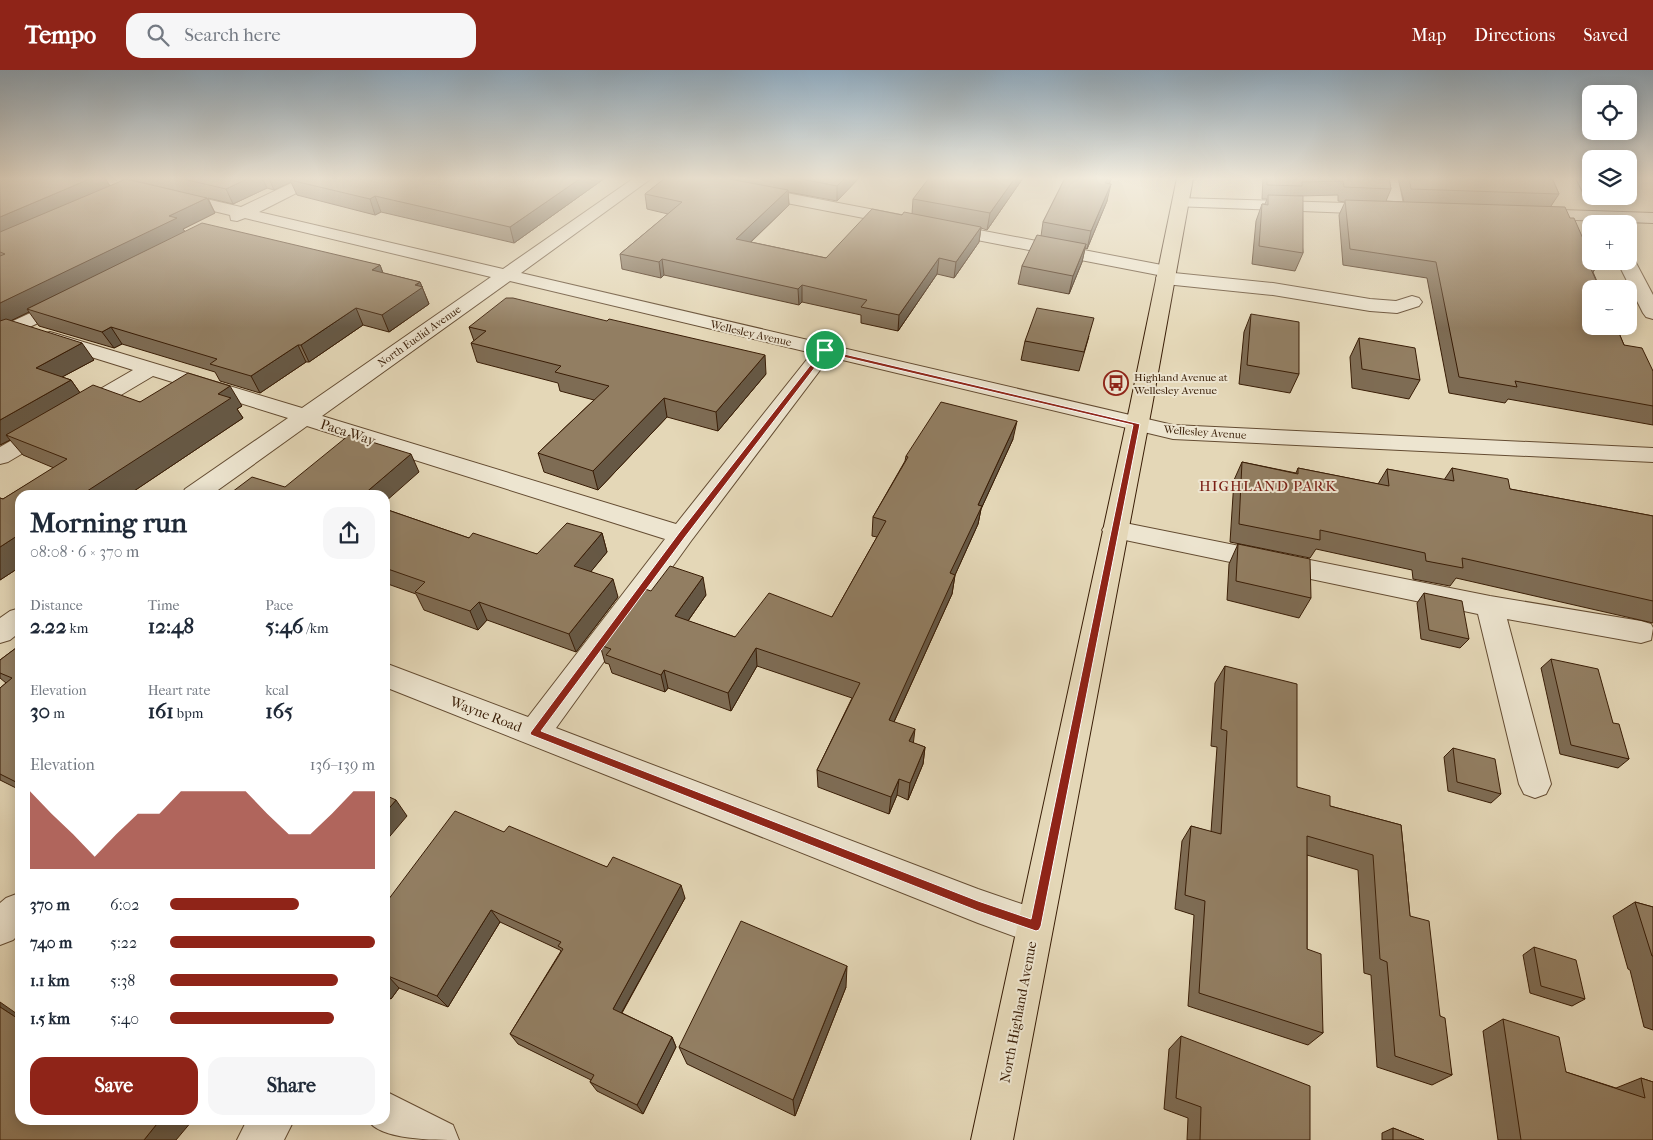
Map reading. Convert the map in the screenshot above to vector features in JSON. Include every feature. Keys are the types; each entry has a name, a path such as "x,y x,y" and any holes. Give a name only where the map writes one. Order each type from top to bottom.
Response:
{"main road":[{"name":"North Highland Avenue","path":"992,1140 1175,228"}],"street":[{"name":"Wellesley Avenue","path":"307,228 1173,432 1653,455"},
{"name":"North Euclid Avenue","path":"201,490 573,228"},
{"path":"932,228 1166,275 1273,289 1370,305 1397,307 1412,302"},
{"path":"1631,270 1653,312"},
{"path":"8,331 85,292"},
{"name":"Paca Way","path":"8,331 151,368 325,425 682,535"},
{"path":"534,733 682,535 825,350"},
{"path":"0,457 151,368"},
{"path":"1114,530 1490,606 1641,632"},
{"path":"1490,606 1534,784"},
{"path":"0,632 15,622"},
{"name":"Wayne Road","path":"390,677 960,899 1036,926"},
{"path":"390,1115 438,1140"},
{"path":"258,1140 269,1125"}],"building":[{"path":"10,228 156,228 0,303 0,256 5,254 0,252 0,232"},
{"path":"192,228 223,228 380,265 372,270 420,282 415,285 423,287 382,315 356,308 251,376 210,364 217,359 111,327 102,332 27,309"},
{"path":"651,228 748,228 736,239 826,258 854,228 980,228 956,262 939,258 899,315 861,307 867,300 802,285 798,289 662,259 659,262 620,254"},
{"path":"1075,228 1092,228 1091,231"},
{"path":"1260,228 1303,228 1303,253 1259,246"},
{"path":"1348,228 1578,228 1582,236 1582,270 1591,270 1596,280 1582,280 1582,335 1620,335 1624,345 1642,348 1653,371 1653,406 1515,381 1517,387 1459,377 1436,262 1350,249"},
{"path":"1037,235 1086,244 1073,276 1022,266"},
{"path":"506,298 513,298 607,321 609,319 765,355 716,412 664,398 593,471 538,453 609,386 555,372 561,366 471,343 486,331 469,327"},
{"path":"1037,308 1094,318 1084,352 1025,341"},
{"path":"1251,314 1299,322 1299,374 1247,365"},
{"path":"6,319 82,343 36,368 71,380 0,420 0,321"},
{"path":"1359,338 1415,348 1420,380 1362,369"},
{"path":"188,373 230,386 218,394 231,398 89,490 17,490 67,459 6,435 93,385 140,402"},
{"path":"941,402 1017,421 978,505 982,506 950,573 955,575 889,720 915,729 909,741 925,747 910,783 899,779 891,797 817,770 860,683 756,648 728,693 664,670 661,675 606,655 611,649 600,645 642,588 651,591 670,566 703,577 675,616 735,637 769,593 832,617 886,521 873,517 908,457 906,456"},
{"path":"349,435 411,454 369,490 235,490 252,477 285,487"},
{"path":"1242,462 1298,474 1298,468 1389,486 1387,469 1454,481 1452,468 1508,479 1510,489 1653,516 1653,601 1462,558 1463,568 1426,561 1425,553 1320,530 1320,540 1239,524"},
{"path":"15,492 15,537 0,547 0,498 3,499"},
{"path":"390,511 469,538 473,533 537,554 567,523 602,533 574,566 613,579 569,634 479,602 470,611 415,592 425,582 390,570"},
{"path":"1238,544 1310,559 1311,598 1236,581"},
{"path":"1424,593 1462,601 1469,639 1429,630"},
{"path":"15,649 15,782 0,774 0,688 12,678 0,673 0,660"},
{"path":"1551,659 1598,669 1613,723 1619,724 1629,759 1571,745"},
{"path":"1225,666 1297,684 1297,787 1330,796 1330,806 1401,825 1410,916 1429,921 1440,1016 1445,1018 1452,1075 1395,1056 1387,962 1380,959 1373,855 1307,836 1307,949 1321,954 1323,1033 1199,993 1205,901 1185,895 1191,826 1221,834 1227,731 1221,729"},
{"path":"1453,748 1495,759 1501,794 1457,782"},
{"path":"390,797 396,800 390,807"},
{"path":"455,811 504,832 509,826 607,867 613,857 681,885 613,1009 672,1037 637,1105 590,1082 594,1075 510,1034 563,949 558,946 561,942 491,910 437,996 390,977 390,897"},
{"path":"1635,902 1653,907 1653,956 1652,956"},
{"path":"741,921 847,966 793,1100 679,1047"},
{"path":"1534,947 1576,960 1585,999 1541,986"},
{"path":"0,1007 15,1017 15,1125 156,1125 144,1140 0,1140"},
{"path":"1503,1019 1559,1037 1566,1072 1645,1098 1641,1078 1653,1082 1653,1140 1521,1140"},
{"path":"1181,1036 1310,1086 1310,1140 1200,1140 1201,1107 1176,1098"},
{"path":"1393,1128 1424,1140 1393,1140"}],"place":[{"name":"Highland Avenue at Wellesley Avenue","path":"1116,383"}],"district":[{"name":"HIGHLAND PARK","path":"1268,486"}],"route":[{"path":"825,350 1136,424 1036,926 978,906 534,733 682,535 825,350"}]}
